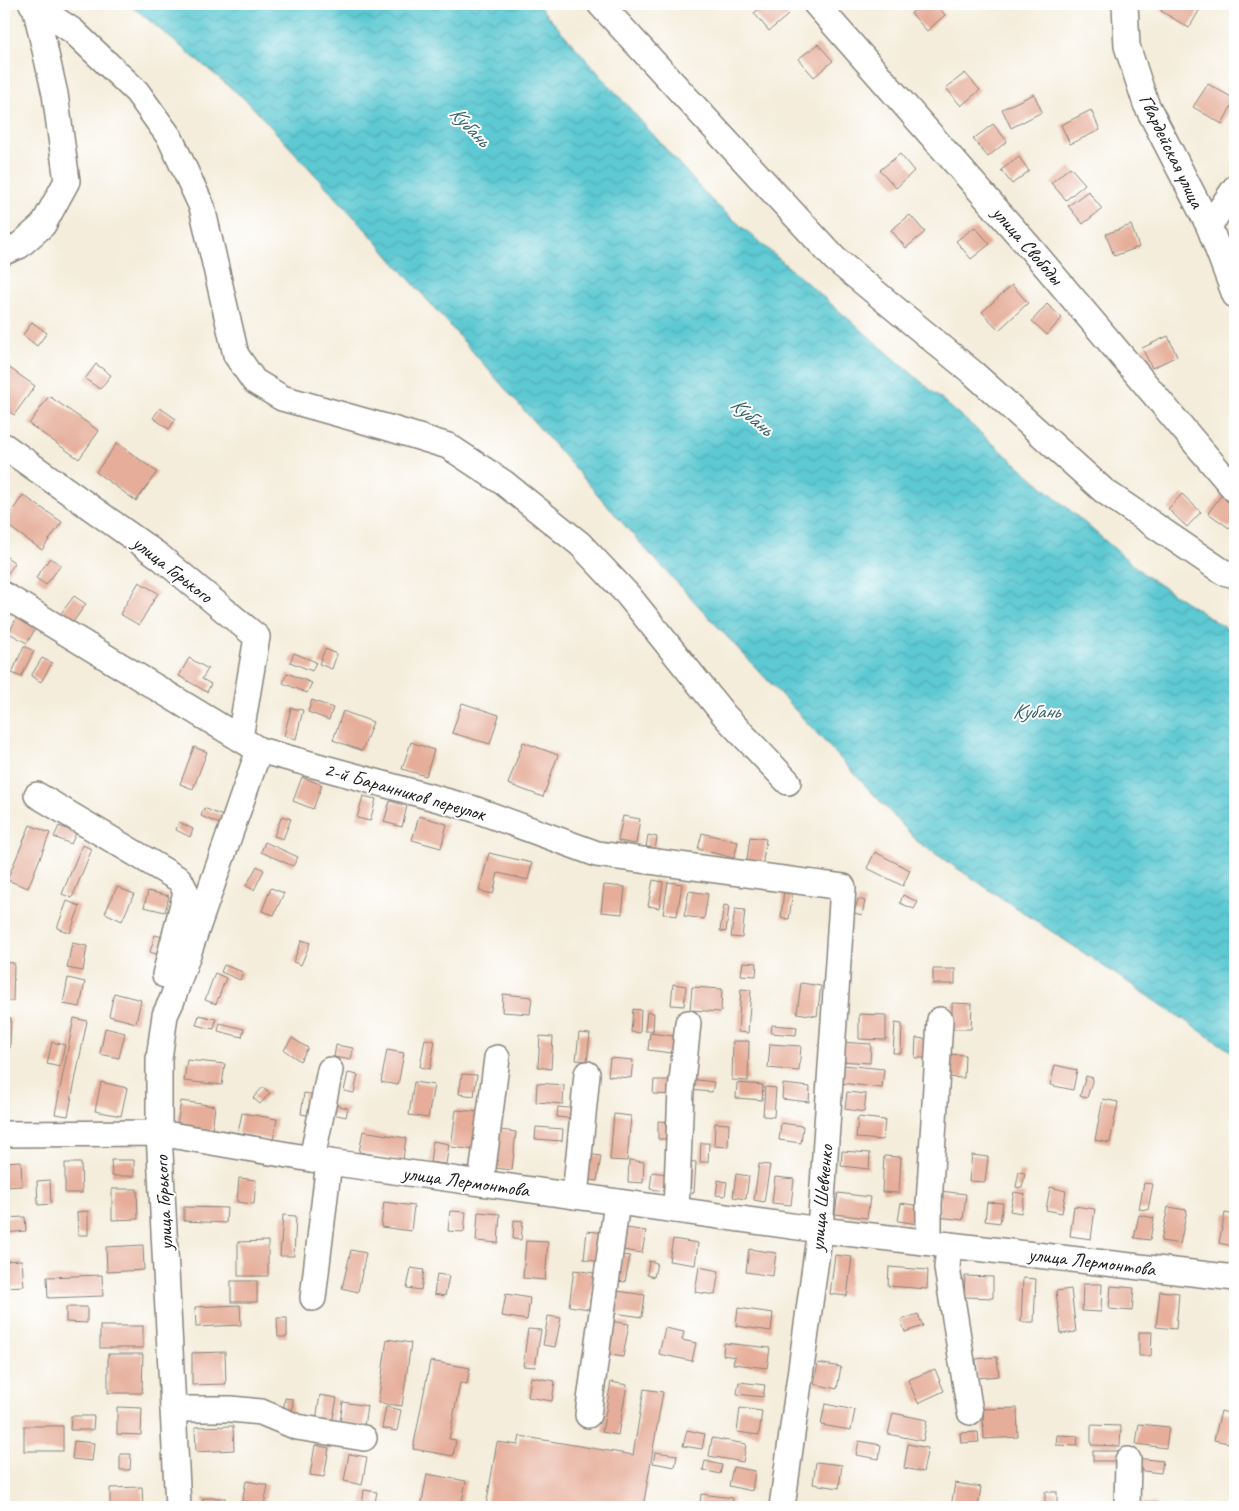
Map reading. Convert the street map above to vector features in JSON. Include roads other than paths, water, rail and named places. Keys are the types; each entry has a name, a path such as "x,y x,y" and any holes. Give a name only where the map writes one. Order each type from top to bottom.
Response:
{"street":[{"path":"600,4 835,259 973,373 1104,492 1223,572 1235,575"},
{"name":"улица Свободы","path":"816,4 1032,250 1235,490"},
{"name":"Гвардейская улица","path":"1125,4 1127,46 1146,104 1209,226 1235,295"},
{"path":"4,252 19,246 43,225 67,182 55,94 33,5"},
{"path":"33,5 73,31 137,92 170,138 202,207 236,355 254,381 282,398 448,446 504,483 580,544 628,595 725,716 788,782"},
{"path":"1209,226 1235,188"},
{"name":"улица Горького","path":"4,446 160,556 257,637 250,744 166,1015 158,1059 159,1133 178,1507"},
{"name":"2-й Баранников переулок","path":"4,595 250,744 471,808 597,854 843,887"},
{"path":"37,795 180,880 186,892 162,988 172,1000"},
{"name":"улица Шевченко","path":"782,1507 820,1230 843,887"},
{"path":"940,1020 929,1204 947,1268 970,1412"},
{"path":"676,1210 681,1091 688,1023"},
{"path":"481,1183 497,1058"},
{"path":"314,1298 320,1160 330,1070"},
{"path":"575,1196 587,1074"},
{"name":"улица Лермонтова","path":"4,1134 159,1133 320,1160 820,1230 1235,1278"},
{"path":"588,1416 618,1202"},
{"path":"173,1408 231,1409 261,1412 297,1427 364,1438"},
{"path":"1127,1507 1128,1460"}],"water":[{"name":"Кубань","path":"127,4 537,4 712,201 1146,576 1235,634 1235,1054 918,842 641,544 368,232 247,101"}]}
